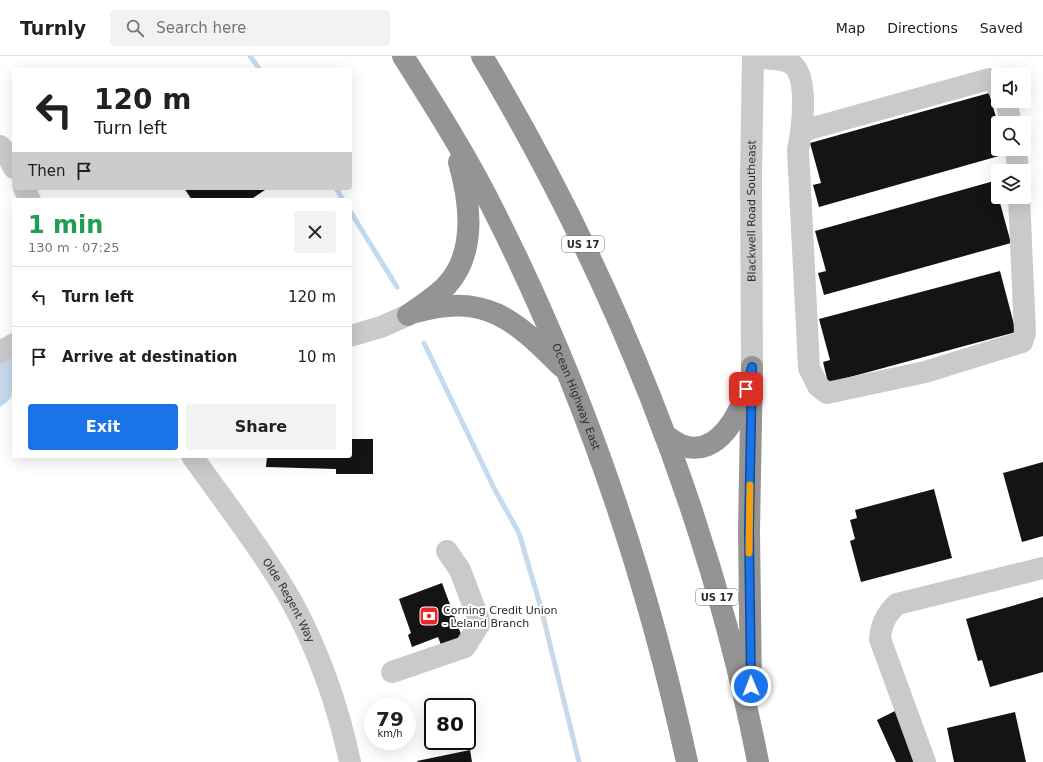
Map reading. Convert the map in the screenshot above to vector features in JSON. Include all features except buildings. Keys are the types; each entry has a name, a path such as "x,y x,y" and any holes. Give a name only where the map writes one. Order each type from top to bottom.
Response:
{"highway":[{"name":"Ocean Highway East","path":"403,56 451,132 496,215 570,375 615,501 646,603 674,705 687,762"},
{"name":"US 17","path":"482,56 525,130 576,228 614,311 665,435 720,606 752,730 758,762"},
{"path":"408,315 429,300 447,284 461,263 468,236 469,217 464,180 451,132"},
{"path":"408,315 435,306 458,306 489,309 503,316 518,327 545,349 570,375"},
{"path":"665,435 677,443 691,448 712,443 727,430 737,415 744,400 752,367"},
{"path":"752,367 749,591 752,730"}],"street":[{"path":"753,57 784,61 793,66 800,78 802,131 798,150 809,368 818,386 827,393 925,372 1022,342 1025,333 1019,204"},
{"name":"Blackwell Road Southeast","path":"752,367 751,177 753,57"},
{"path":"802,131 988,79 991,81"},
{"path":"0,146 5,151 12,164"},
{"path":"352,335 381,327 408,315"},
{"path":"0,352 12,345"},
{"name":"Olde Regent Way","path":"193,458 272,569 305,627 319,659 334,702 350,762"},
{"path":"392,672 465,647 480,623 460,570 447,551"},
{"path":"925,762 880,639 881,628 884,620 890,611 898,604 1043,568"}],"water":[{"path":"9,356 12,359 12,396 0,407 0,358"}],"waterway":[{"path":"250,56 259,68"},
{"path":"337,190 342,198"},
{"path":"352,214 397,287"},
{"path":"424,343 495,490 519,533 541,608 579,762"}],"slow traffic":[{"path":"749,553 750,485"}],"place":[{"name":"Corning Credit Union - Leland Branch","path":"429,616"}],"route":[{"path":"746,389 752,367 749,530 751,686"}]}
